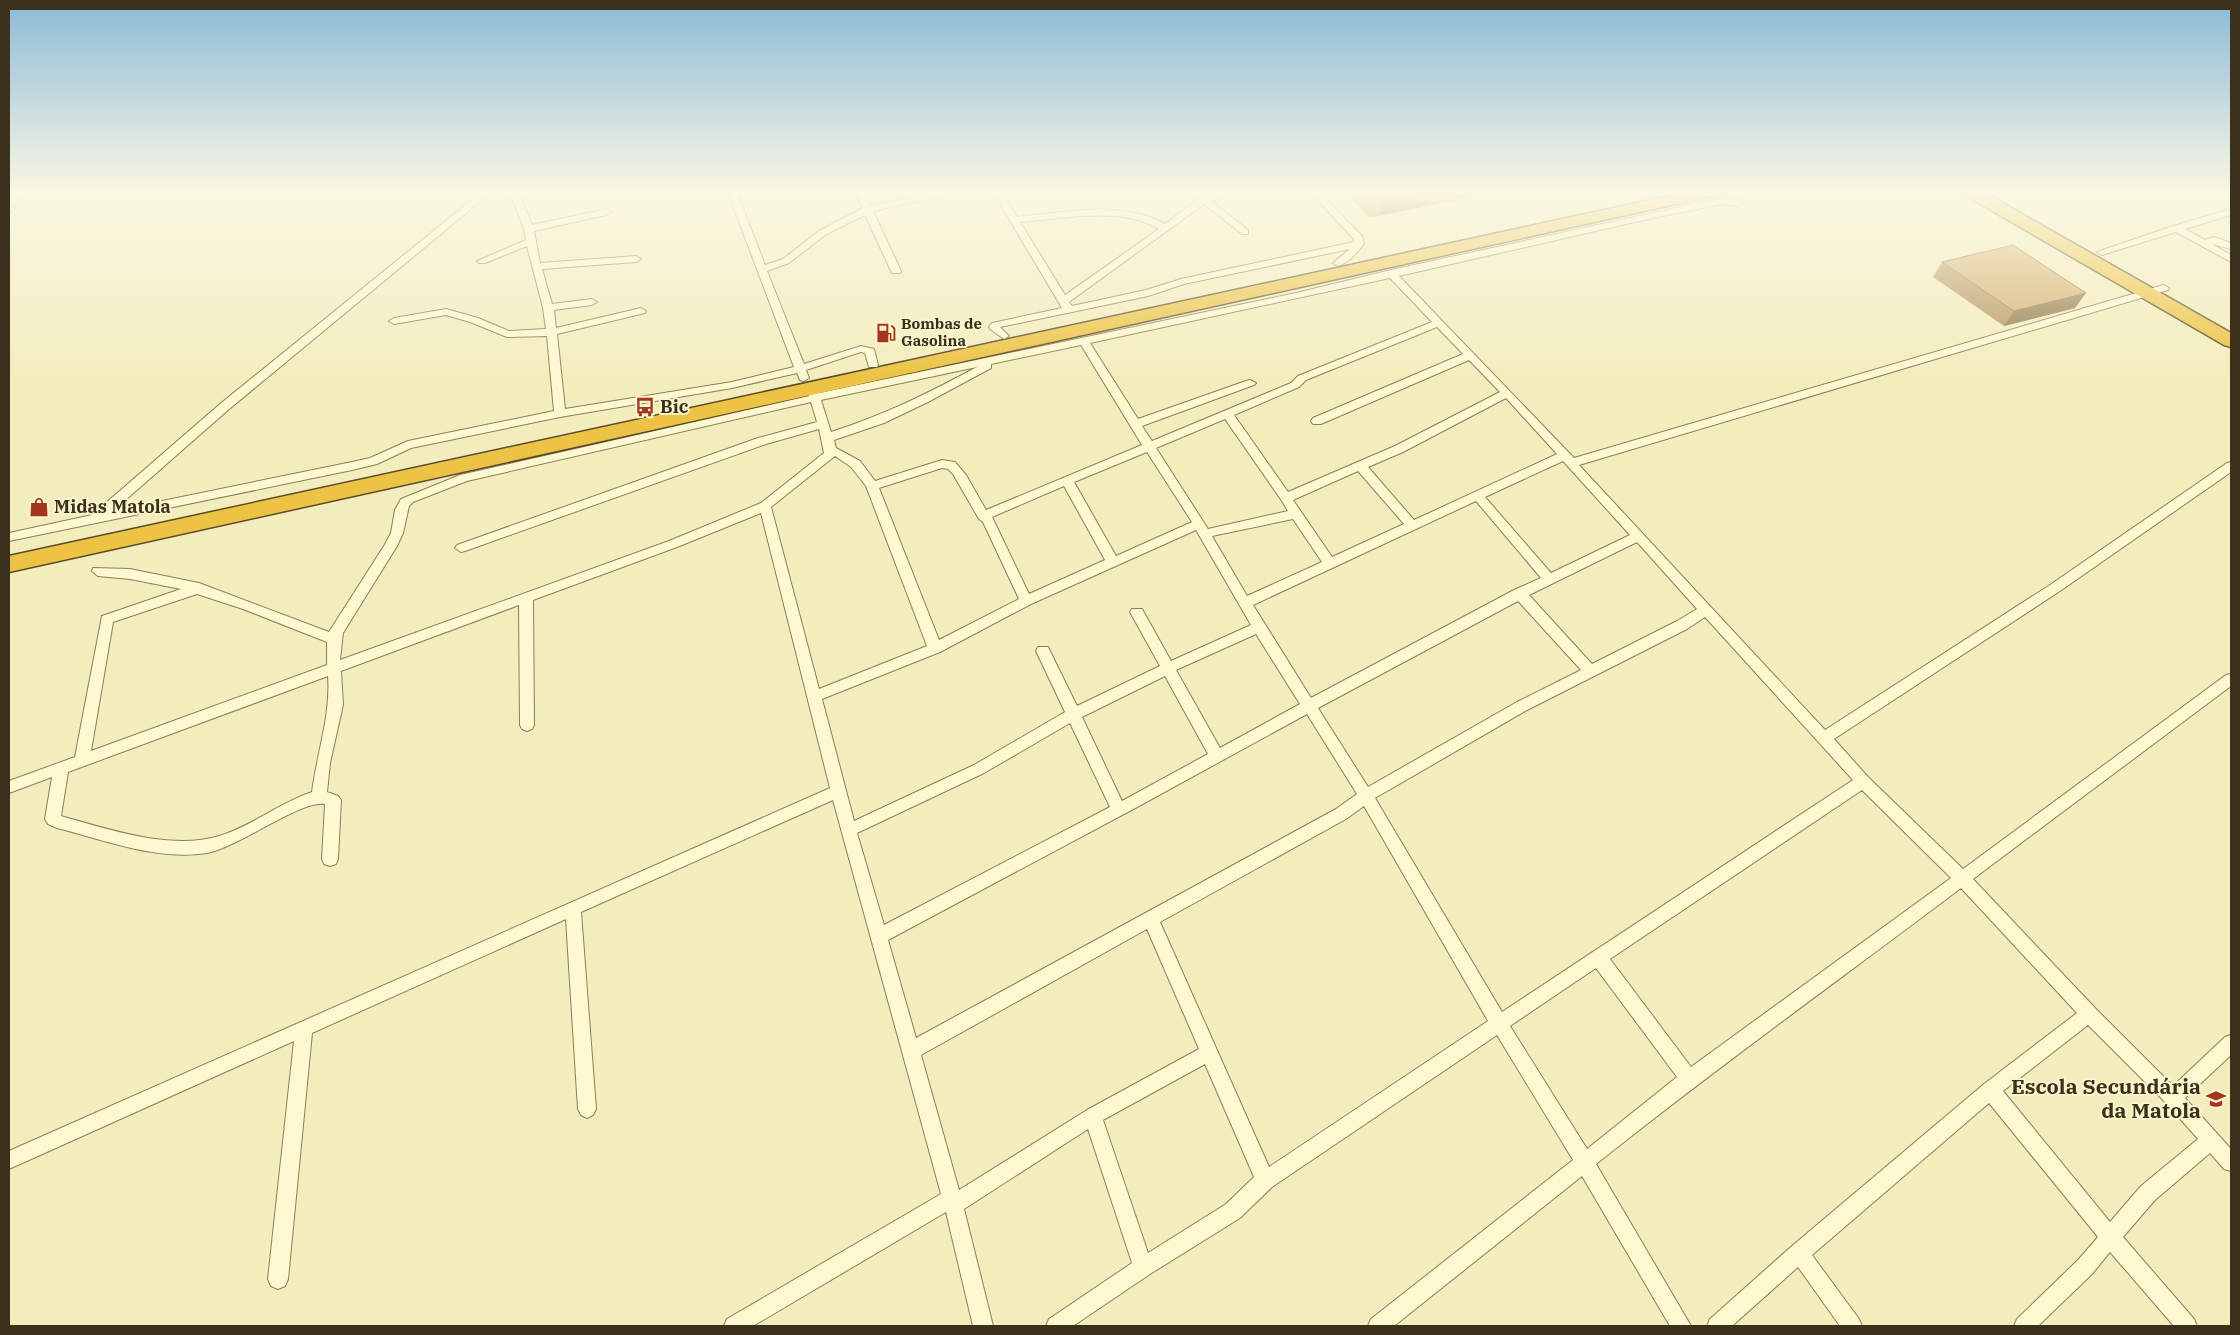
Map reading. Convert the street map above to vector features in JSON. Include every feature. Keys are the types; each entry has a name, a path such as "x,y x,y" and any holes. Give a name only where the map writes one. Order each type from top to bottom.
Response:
{"highway":[{"path":"9,564 298,500 807,383 873,365 1387,252"},
{"path":"9,554 648,414 807,383 1423,252"},
{"path":"2084,252 2155,291 2231,326"},
{"path":"2102,252 2155,291 2231,341"}],"street":[{"path":"94,521 224,407 413,252"},
{"path":"482,261 505,252"},
{"path":"534,252 552,332 560,413"},
{"path":"9,786 673,544 765,506 825,459 829,444 823,424 756,252"},
{"path":"763,269 786,262 796,252"},
{"path":"888,252 896,271"},
{"path":"1034,252 1066,305"},
{"path":"1066,305 1133,252"},
{"path":"1004,336 994,327 996,325 1066,305 1148,293 1189,280 1320,252"},
{"path":"1338,263 1352,252"},
{"path":"319,796 324,758 333,726 336,704 336,686 332,668 336,632 375,575 387,553 398,530 404,503 409,498 449,483 807,383 1014,357 1486,252"},
{"path":"2219,252 2231,259"},
{"path":"536,266 636,259"},
{"path":"1391,273 1507,393 1863,782 1962,878 2089,1014 2173,1098 2231,1162"},
{"path":"1244,603 1411,524 1477,495 1567,460 2155,291"},
{"path":"548,308 592,302"},
{"path":"394,321 446,312 474,320 507,334 521,335 552,332 641,311"},
{"path":"983,516 1068,482 1295,385 1302,378 1438,323"},
{"path":"1084,340 1201,529 1244,603 1366,796 1500,1025 1584,1160 1681,1326"},
{"path":"1317,421 1470,355"},
{"path":"829,444 945,390 979,370 1014,357"},
{"path":"9,537 94,521 352,466 373,461 408,445 560,413 732,385 779,375 807,383"},
{"path":"1135,424 1250,383"},
{"path":"1286,498 1399,449 1507,393"},
{"path":"1228,413 1329,562"},
{"path":"461,548 762,441 823,424"},
{"path":"829,444 853,459 872,486 934,648"},
{"path":"872,486 946,464 956,470 980,514 988,520 1026,601"},
{"path":"1360,466 1411,524"},
{"path":"1824,738 2055,588 2231,466"},
{"path":"1068,482 1112,561"},
{"path":"1477,495 1548,578"},
{"path":"765,506 838,791 952,1202 983,1326"},
{"path":"815,696 934,648 1026,601 1112,561 1201,529 1296,514"},
{"path":"879,936 1217,757 1308,704 1548,578 1637,537"},
{"path":"98,571 148,577 199,588 234,599 334,639"},
{"path":"82,759 107,619 199,588"},
{"path":"1519,593 1589,670"},
{"path":"526,598 526,725"},
{"path":"910,1051 1341,814 1366,796 1522,706 1589,670 1682,625 1706,610"},
{"path":"1137,612 1217,757"},
{"path":"849,830 979,769 1074,714 1168,668 1259,627"},
{"path":"1043,651 1119,809"},
{"path":"1378,1326 1584,1160 1689,1079 1730,1051 2231,679"},
{"path":"62,768 53,819 56,822 105,835 159,846 207,846 229,838 293,806 319,796 333,800 330,859"},
{"path":"1056,1326 1144,1267 1233,1211 1265,1180 1863,782"},
{"path":"9,1160 838,791"},
{"path":"573,908 587,1109"},
{"path":"1150,918 1265,1180"},
{"path":"1598,957 1689,1079"},
{"path":"1717,1326 1799,1252 1990,1090 2089,1014"},
{"path":"278,1279 304,1030"},
{"path":"2173,1098 2231,1043"},
{"path":"734,1326 952,1202 1093,1116 1210,1052"},
{"path":"1990,1090 2110,1237 2187,1326"},
{"path":"1093,1116 1144,1267"},
{"path":"2024,1326 2084,1267 2148,1193 2211,1140"},
{"path":"1799,1252 1852,1326"}],"building":[{"path":"1983,252 2024,252 2086,293 2014,311 1942,262"}],"place":[{"name":"Bombas de Gasolina","path":"886,333"},
{"name":"Bic","path":"645,407"},
{"name":"Midas Matola","path":"39,507"},
{"name":"Escola Secundária da Matola","path":"2216,1099"}]}
